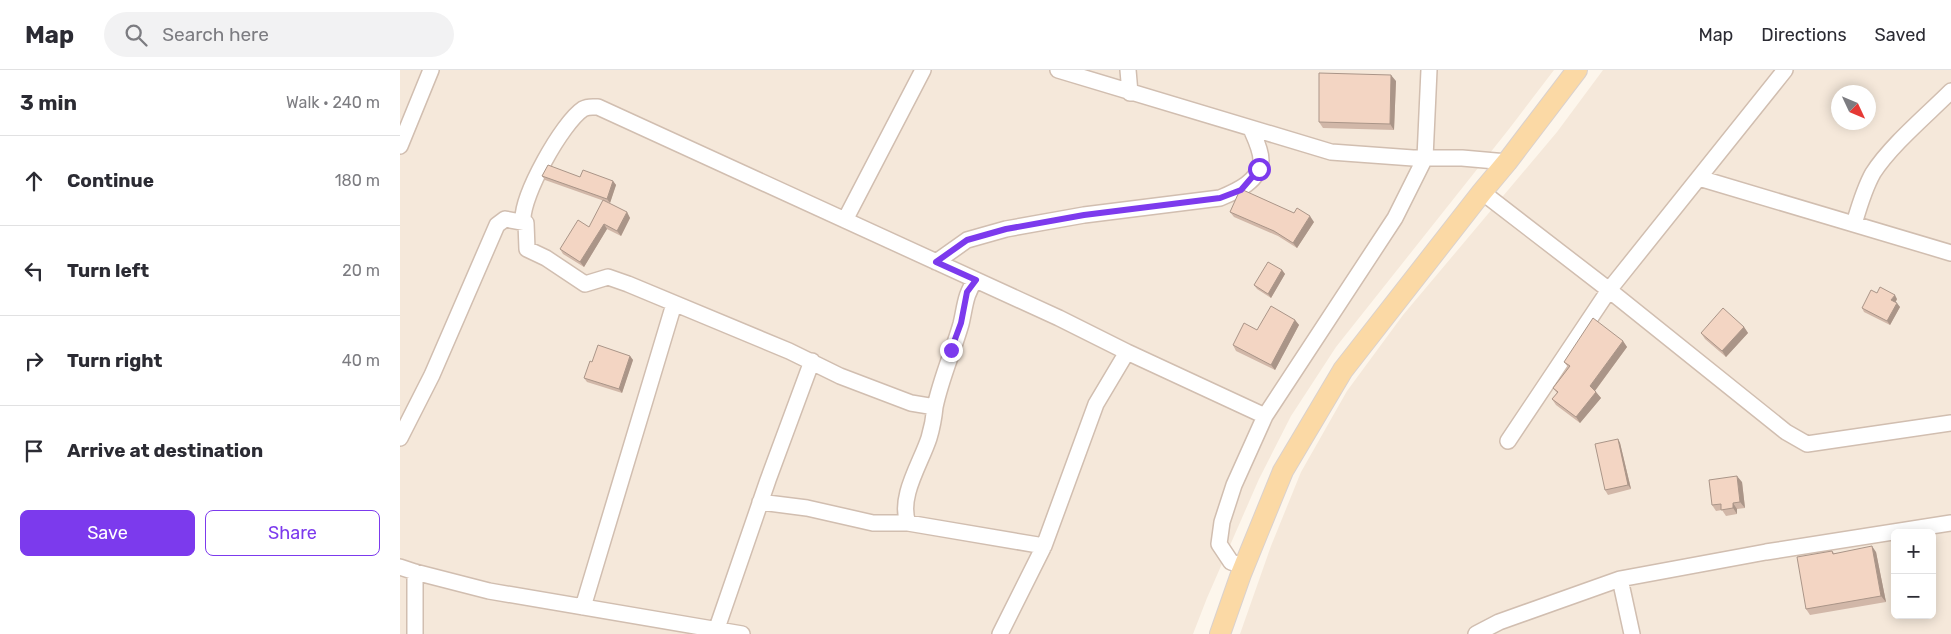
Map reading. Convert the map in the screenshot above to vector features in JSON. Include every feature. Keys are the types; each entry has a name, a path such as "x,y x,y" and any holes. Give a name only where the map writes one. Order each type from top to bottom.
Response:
{"main road":[{"path":"1220,634 1244,566 1283,471 1343,370 1577,70"}],"street":[{"path":"400,146 431,70"},
{"path":"845,220 923,70"},
{"path":"1058,70 1252,130 1331,152 1507,162"},
{"path":"1128,70 1130,93"},
{"path":"1244,566 1231,562 1219,544 1222,522 1234,485 1265,416 1395,218 1425,158 1429,70"},
{"path":"1508,441 1609,290 1785,70"},
{"path":"1854,224 1863,195 1873,174 1887,154 1951,90"},
{"path":"935,407 911,403 840,376 812,361 758,337 608,277 585,284 546,258 527,249 526,223 523,220 523,213 532,183 562,132 576,115 588,106 598,107 1059,318 1265,416"},
{"path":"936,262 967,240 1006,229 1084,215 1220,198 1241,190 1259,169 1261,158 1252,130"},
{"path":"1698,178 1951,253"},
{"path":"1482,192 1609,290 1786,432 1807,444 1951,423"},
{"path":"400,438 432,374 497,225 505,219 526,223"},
{"path":"908,523 905,515 906,498 930,436 935,407 951,350 961,323 967,292 976,280"},
{"path":"583,607 674,304"},
{"path":"1000,634 1044,546 1096,404 1127,352"},
{"path":"710,631 812,361"},
{"path":"760,502 807,508 881,524 908,523 1044,546"},
{"path":"1476,634 1499,622 1620,579 1766,552 1951,524"},
{"path":"400,567 489,591 710,631 742,634"},
{"path":"415,572 415,634"},
{"path":"1620,579 1632,634"}],"shaded area":[{"path":"400,70 1554,70 1336,347 1291,416 1259,479 1193,634 400,634"},
{"path":"1603,70 1951,70 1951,634 1240,634 1271,546 1301,472 1347,391 1403,315 1557,132"}],"building":[{"path":"1319,73 1391,75 1390,124 1319,122"},
{"path":"548,165 580,177 583,170 613,181 607,199 542,176"},
{"path":"1243,190 1294,213 1297,208 1310,216 1293,243 1274,231 1230,212 1239,192"},
{"path":"603,200 627,212 617,231 604,224 580,262 560,249 578,220 589,227"},
{"path":"1268,262 1282,270 1268,294 1254,285"},
{"path":"1880,287 1895,295 1891,300 1897,303 1887,321 1862,308 1871,290 1877,293"},
{"path":"1271,306 1295,320 1271,365 1233,345 1244,323 1257,330"},
{"path":"1723,308 1744,327 1722,351 1701,333"},
{"path":"1593,318 1623,341 1590,386 1596,392 1576,417 1552,399 1558,392 1553,388 1570,366 1564,362"},
{"path":"598,345 630,356 619,389 584,378"},
{"path":"1618,439 1628,485 1605,490 1595,444"},
{"path":"1737,476 1740,502 1733,503 1733,508 1721,510 1721,504 1712,505 1709,480"},
{"path":"1872,546 1881,596 1806,609 1797,557 1832,551 1833,554"}],"route":[{"path":"951,350 961,323 967,292 976,280 936,262 967,240 1006,229 1084,215 1220,198 1241,190 1255,176 1259,169"}]}
